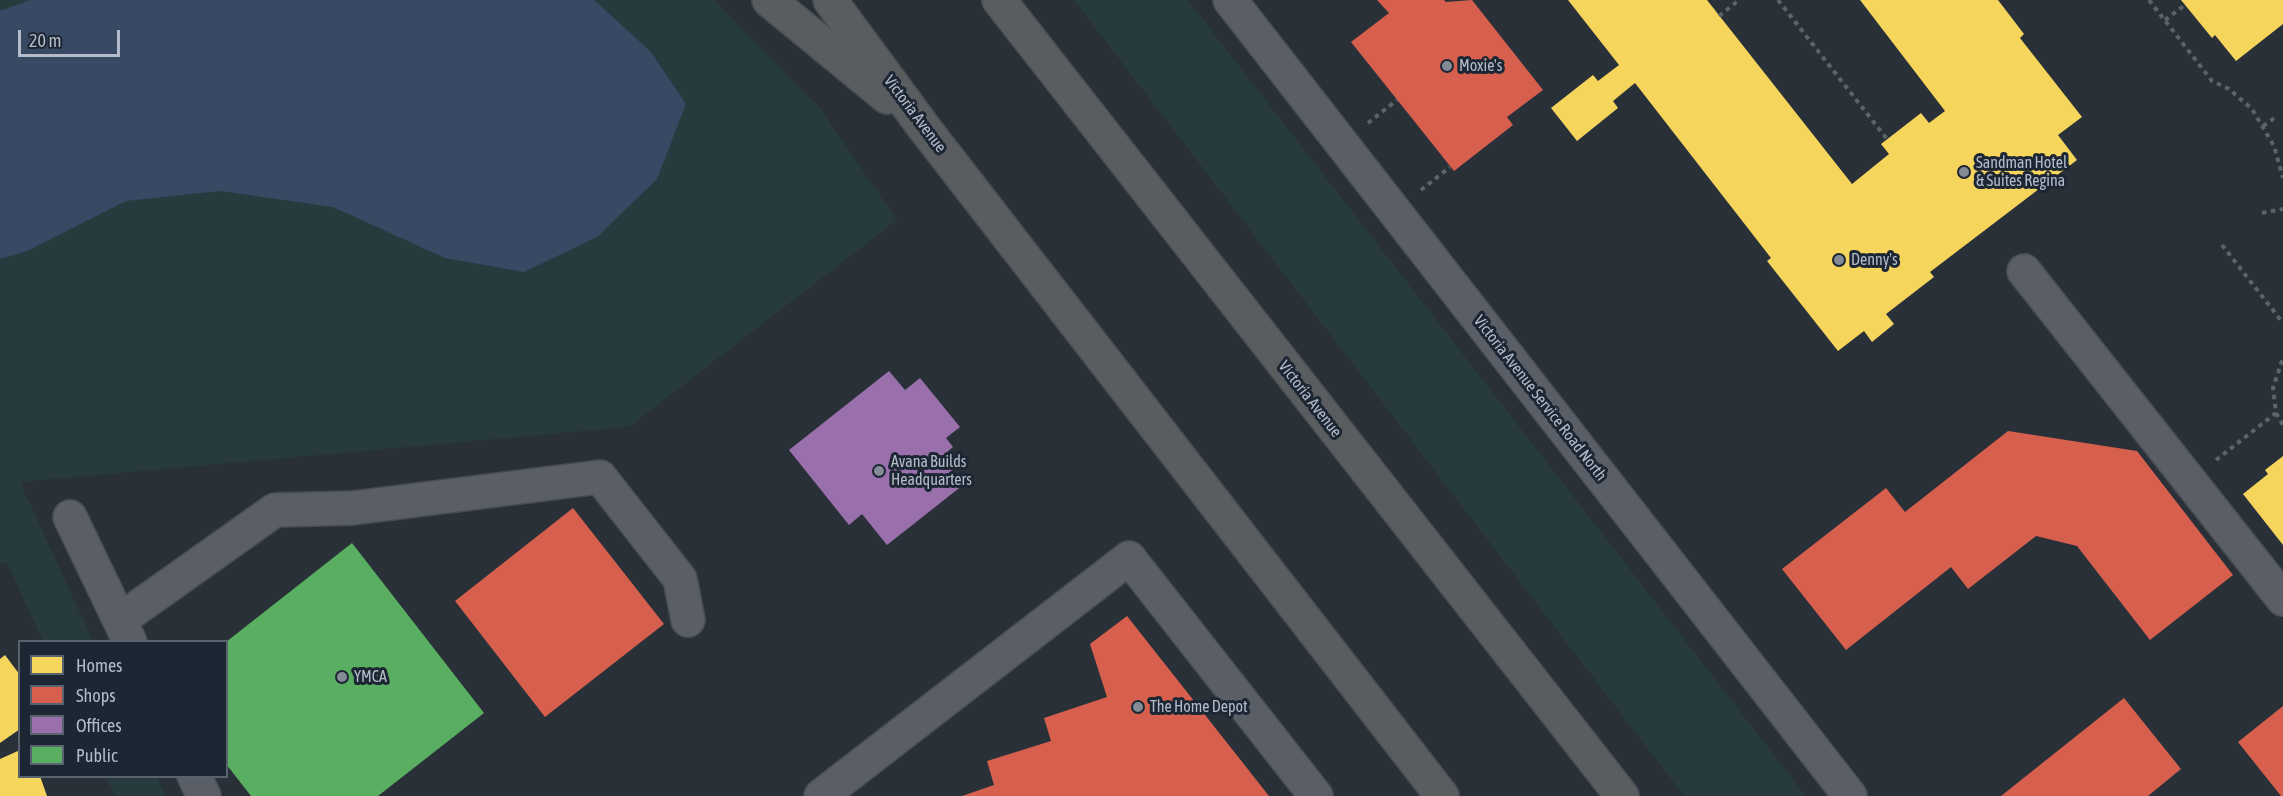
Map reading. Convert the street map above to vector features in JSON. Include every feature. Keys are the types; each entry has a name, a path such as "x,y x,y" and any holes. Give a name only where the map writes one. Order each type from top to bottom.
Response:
{"highway":[{"path":"769,0 926,129"},
{"name":"Victoria Avenue","path":"830,0 926,129 1442,796"},
{"name":"Victoria Avenue","path":"999,0 1622,796"}],"street":[{"name":"Victoria Avenue Service Road North","path":"1230,0 1850,796"},
{"path":"2024,271 2283,599"},
{"path":"70,517 125,631 275,510 353,508 600,477 680,579 688,620"},
{"path":"821,796 1129,558 1316,796"},
{"path":"195,778 204,796"}],"path":[{"path":"1719,15 1739,0"},
{"path":"1778,0 1887,139"},
{"path":"2149,0 2212,81 2242,99 2263,126 2274,147 2283,178"},
{"path":"2165,20 2185,5"},
{"path":"2263,126 2277,116"},
{"path":"2262,213 2283,209"},
{"path":"2222,245 2283,323"},
{"path":"2283,358 2273,388 2277,413 2283,425"},
{"path":"2190,481 2277,413"}],"green space":[{"path":"0,0 714,0 820,108 897,220 629,427 20,482 93,640 43,640 7,563 0,563"},
{"path":"1074,0 1188,0 1806,796 1684,796"},
{"path":"106,778 157,778 166,796 115,796"}],"water":[{"path":"30,0 594,0 650,51 686,104 657,179 597,237 524,272 445,258 333,207 220,191 126,201 27,251 0,259 0,11"}],"building: Homes":[{"name":"Sandman Hotel & Suites Regina","path":"1568,0 1707,0 1852,184 1889,154 1881,144 1921,113 1929,123 1945,111 1860,0 1998,0 2024,34 2020,38 2082,117 2058,135 2077,160 1930,272 1934,277 1886,314 1894,324 1872,342 1864,331 1838,351 1767,261 1771,258 1635,83 1613,101 1618,108 1577,141 1551,108 1593,75 1598,81 1619,65"},
{"path":"2181,0 2283,0 2283,24 2236,61 2215,35 2212,38"},
{"path":"2283,456 2283,545 2243,494 2268,474 2265,470"},
{"path":"5,655 18,672 18,730 0,743 0,659"},
{"path":"18,751 18,778 41,778 47,796 0,796 0,759"}],"building: Shops":[{"name":"Moxie's","path":"1377,0 1444,0 1446,2 1472,0 1543,90 1507,117 1513,125 1454,171 1351,42 1389,13"},
{"path":"2008,431 2137,451 2233,575 2150,640 2077,546 2036,536 1968,589 1951,567 1846,650 1782,569 1886,488 1905,512"},
{"path":"573,508 664,624 545,717 455,601"},
{"name":"The Home Depot","path":"1127,616 1269,796 962,796 994,785 987,761 1051,741 1044,718 1107,697 1090,644"},
{"path":"2124,698 2181,769 2148,796 2001,796"},
{"path":"2283,706 2283,796 2281,796 2238,742"}],"building: Offices":[{"name":"Avana Builds Headquarters","path":"889,371 905,390 920,378 960,427 946,438 953,447 941,457 963,485 887,545 862,514 849,525 789,450"}],"building: Public":[{"name":"YMCA","path":"352,543 484,713 378,796 251,796 228,767 228,640"}],"place":[{"name":"Moxie's","path":"1447,66"},
{"name":"Sandman Hotel & Suites Regina","path":"1964,172"},
{"name":"Denny's","path":"1839,260"},
{"name":"Avana Builds Headquarters","path":"879,471"},
{"name":"YMCA","path":"342,677"},
{"name":"The Home Depot","path":"1138,707"}]}
